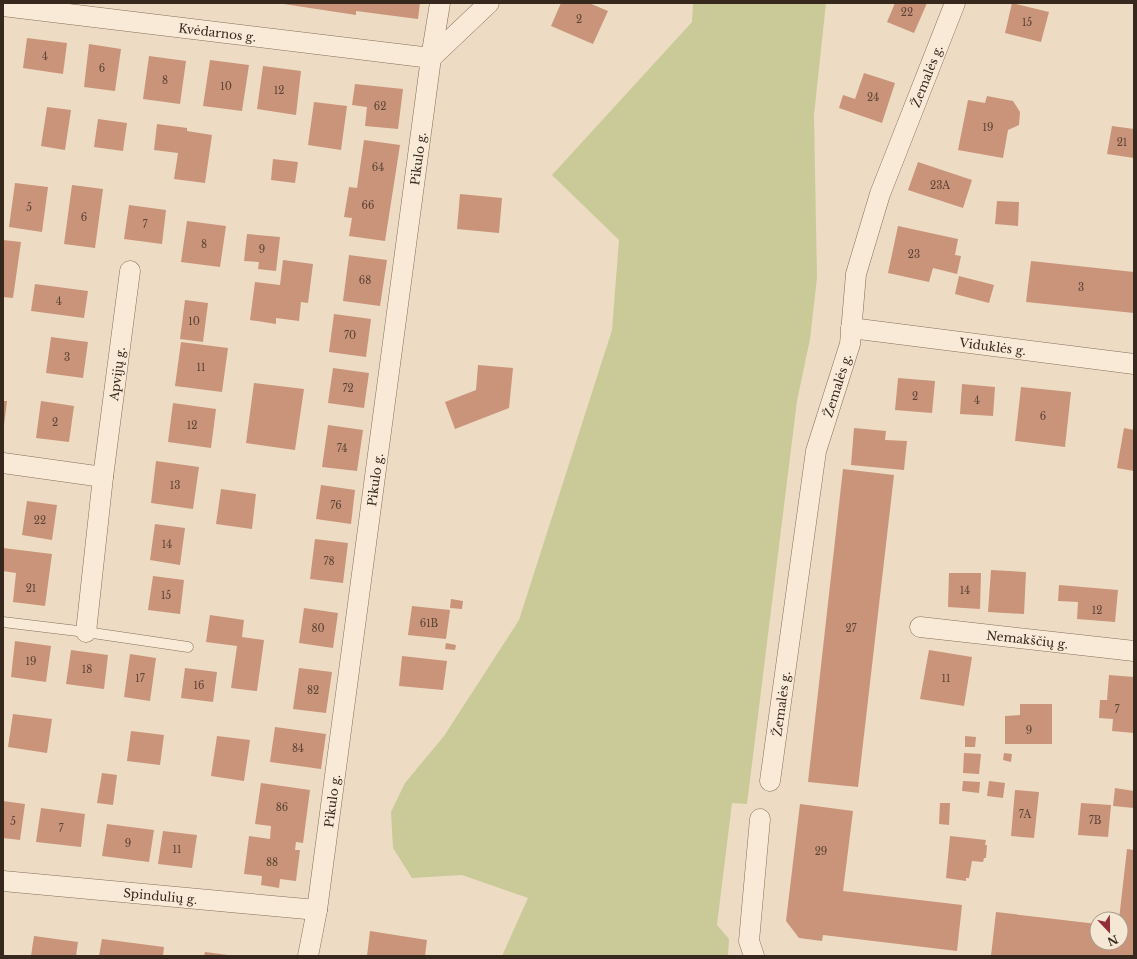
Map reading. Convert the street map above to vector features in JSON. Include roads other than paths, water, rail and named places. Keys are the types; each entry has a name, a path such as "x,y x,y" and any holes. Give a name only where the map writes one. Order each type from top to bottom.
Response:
{"street":[{"name":"Pikulo g.","path":"308,956 317,910 431,58 440,3"},
{"path":"431,58 489,3"},
{"name":"Žemalės g.","path":"770,781 816,451 850,344 856,274 880,194 955,3"},
{"name":"Kvėdarnos g.","path":"3,6 431,58"},
{"name":"Apvijų g.","path":"86,632 103,477 130,271"},
{"name":"Viduklės g.","path":"851,328 1134,364"},
{"path":"3,463 103,477"},
{"name":"Nemakščių g.","path":"920,628 1134,651"},
{"path":"752,948 760,819"},
{"name":"Spindulių g.","path":"3,880 317,910"}],"lane":[{"path":"3,622 86,632 188,647"}]}
